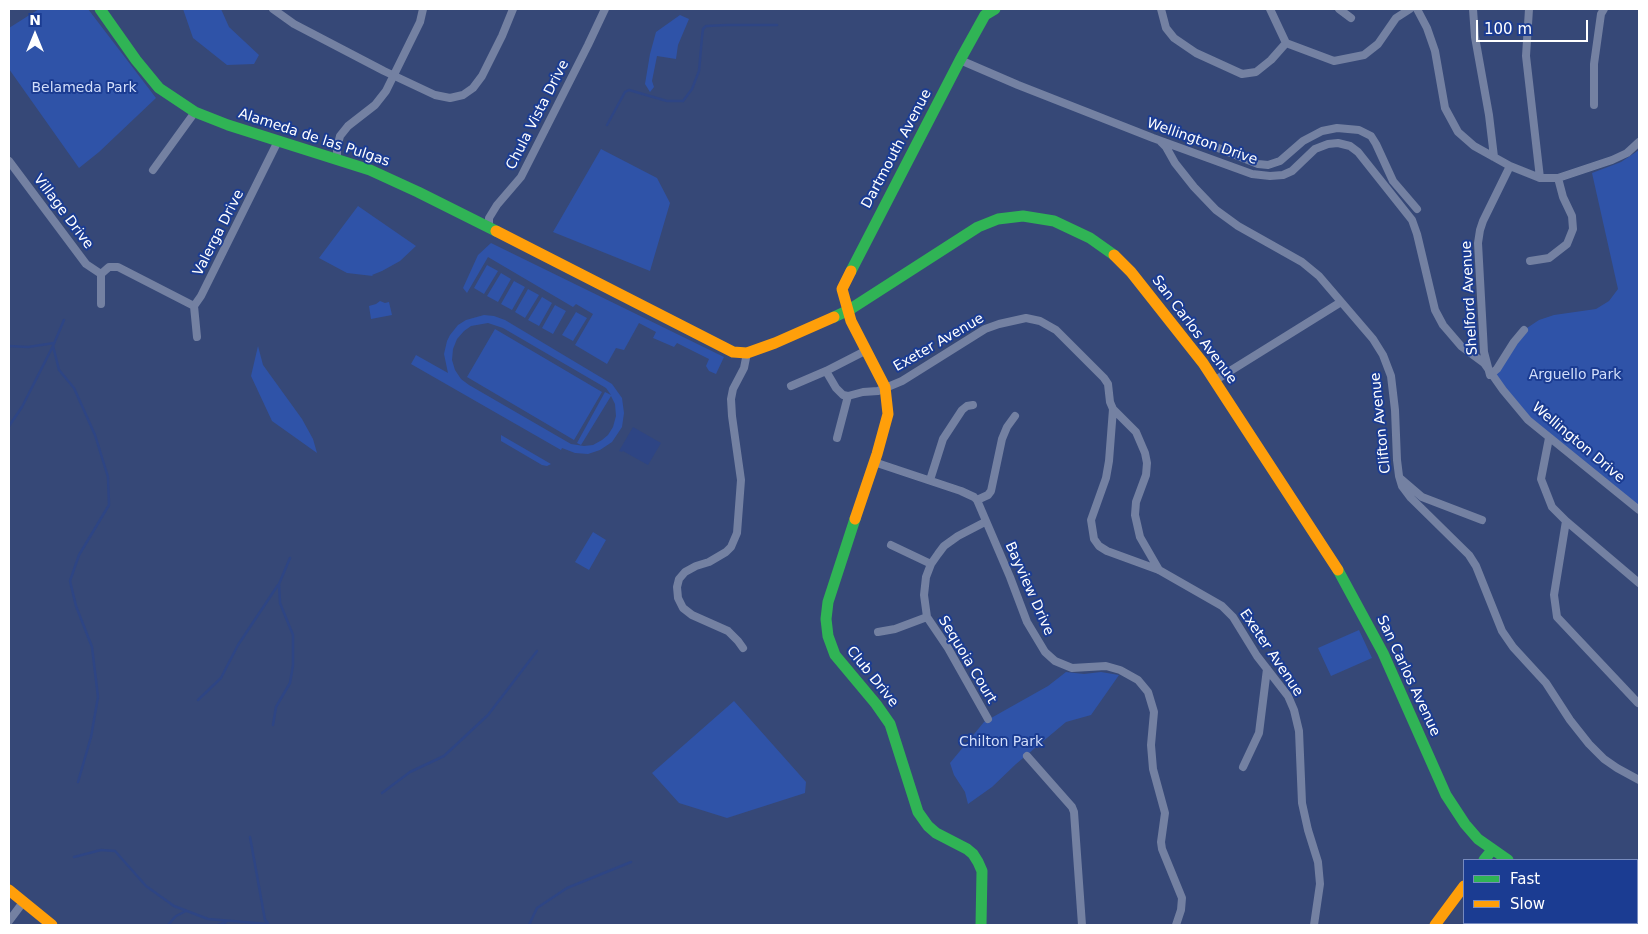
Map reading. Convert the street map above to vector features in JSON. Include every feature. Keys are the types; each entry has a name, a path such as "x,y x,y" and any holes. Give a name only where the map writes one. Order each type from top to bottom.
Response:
{"main road":[{"name":"Alameda de las Pulgas","path":"100,9 136,60 159,88 195,112 278,142 337,158 370,170 418,192 733,352 747,353"},
{"name":"Dartmouth Avenue","path":"849,310 842,289 960,60 985,15 995,9"},
{"name":"San Carlos Avenue","path":"747,353 775,343 849,310 978,227 998,219 1023,216 1054,221 1090,238 1112,254 1131,272 1203,363 1334,562 1383,653 1446,795 1465,824 1478,839 1506,859"},
{"name":"Club Drive","path":"849,310 851,321 885,387 888,414 828,602 826,620 828,636 835,655 890,724 918,812 923,820 936,833 967,849 978,862 982,871 981,925"},
{"path":"1485,859 1492,850"},
{"path":"1435,925 1463,887"},
{"path":"9,890 52,925"}],"street":[{"path":"272,9 294,24 393,75 435,95 450,98 463,94 473,88 482,76 513,9"},
{"path":"337,158 336,148 340,136 348,126 386,91 420,22 423,9"},
{"name":"Chula Vista Drive","path":"489,228 489,218 525,169 605,9"},
{"path":"1161,9 1166,28 1174,38 1196,53 1242,74 1256,72 1271,60 1286,43"},
{"path":"1270,9 1286,43 1334,61 1364,55 1378,44 1396,18 1410,9"},
{"path":"1339,9 1351,18"},
{"path":"1417,9 1427,28 1435,51 1445,108 1458,132 1474,146 1510,166 1540,178 1558,178 1627,153 1639,142"},
{"path":"1473,9 1475,37 1489,115 1494,157"},
{"path":"1529,9 1526,56 1540,178"},
{"path":"1594,105 1594,64 1601,14 1604,9"},
{"name":"Wellington Drive","path":"960,60 1153,138 1252,174 1283,175 1292,171 1315,149 1328,144 1338,143 1350,146 1358,152 1412,220 1435,310 1443,325 1461,346 1484,363 1490,375 1528,420 1639,510"},
{"path":"153,170 195,112"},
{"path":"1198,140 1258,164 1268,165 1280,161 1298,144 1322,131 1337,128 1359,130 1371,136 1393,181 1417,209"},
{"path":"1315,134 1320,147"},
{"name":"Clifton Avenue","path":"1153,138 1166,147 1175,163 1194,187 1216,210 1238,226 1302,262 1318,276 1373,339 1383,355 1391,376 1395,410 1397,460 1402,486 1411,498 1469,555 1476,566 1502,630 1513,646 1546,683 1589,744 1604,759 1639,780"},
{"name":"Valerga Drive","path":"194,306 201,296 278,142"},
{"name":"Village Drive","path":"9,161 86,264 101,274"},
{"name":"Shelford Avenue","path":"1490,375 1484,352 1478,243 1483,221 1510,166"},
{"path":"1530,261 1549,258 1567,244 1573,228 1572,216 1558,178"},
{"path":"101,304 101,274 108,268 118,267 194,306 197,337"},
{"path":"1214,381 1341,302"},
{"name":"Exeter Avenue","path":"848,396 878,391 902,380 984,329 1010,321 1030,318 1056,330 1104,378 1108,384 1109,398 1113,409 1106,478 1091,520 1094,539 1106,552 1159,570 1222,606 1233,617 1257,656 1288,696 1294,710 1299,731 1302,803 1318,862 1320,884 1314,925"},
{"path":"1490,375 1497,369 1524,330"},
{"path":"791,386 867,350"},
{"path":"743,648 728,631 692,615 683,608 678,598 677,587 679,579 685,572 710,562 726,552 731,547 737,533 741,480 731,399 733,389 744,368 747,353"},
{"path":"826,370 838,391 848,396 837,438"},
{"path":"930,480 943,439 962,410 967,406 974,405"},
{"path":"1113,409 1136,432 1145,452 1146,469 1136,502 1136,520 1140,537 1159,570"},
{"path":"874,462 970,494 977,500 988,495 991,491 1002,439 1015,416"},
{"path":"1549,438 1541,479 1552,507 1639,584"},
{"path":"1400,478 1422,497 1482,520"},
{"name":"Bayview Drive","path":"977,500 1027,622 1045,652 1055,661 1072,668 1106,666 1120,670 1138,680 1148,692 1154,712 1151,745 1153,769 1165,813 1161,842 1162,849 1182,898 1182,910 1176,925"},
{"path":"1566,521 1554,595 1557,617 1638,703"},
{"name":"Sequoia Court","path":"985,522 951,541 938,554 926,576 924,590 927,617 948,648 988,719"},
{"path":"891,545 931,564"},
{"path":"878,632 895,629 927,617"},
{"path":"1243,767 1259,733 1267,669"},
{"path":"1027,756 1072,807 1074,812 1082,925"},
{"path":"9,921 24,901"}],"green space":[{"name":"Belameda Park","path":"39,9 88,9 156,98 99,152 79,168 9,69 9,28"},
{"path":"183,9 221,9 229,27 259,55 254,64 227,65 193,38"},
{"path":"680,15 689,19 678,45 676,59 657,56 652,81 654,87 650,92 645,84 656,32"},
{"path":"601,149 657,178 670,203 650,271 553,232"},
{"name":"Arguello Park","path":"1639,150 1639,509 1549,438 1490,375 1524,330 1539,320 1554,315 1596,309 1609,301 1618,289 1592,173 1621,162"},
{"path":"358,206 416,246 400,261 373,276 347,273 319,258"},
{"path":"491,243 724,357 716,374 709,371 706,366 709,359 677,343 674,347 653,338 656,332 639,323 624,350 616,348 607,364 575,345 593,314 576,304 573,307 488,257 467,293 463,288 478,255"},
{"path":"487,265 498,271 484,294 474,288"},
{"path":"501,273 511,279 498,302 487,296"},
{"path":"514,281 525,287 512,310 501,304"},
{"path":"528,289 539,295 525,318 515,312"},
{"path":"542,297 552,303 539,326 528,320"},
{"path":"380,301 389,302 392,315 371,319 369,306"},
{"path":"555,305 566,311 553,334 542,328"},
{"path":"576,312 587,318 573,341 562,335"},
{"path":"484,315 505,320 612,384 622,398 624,413 622,427 612,442 600,450 588,454 575,453 562,448 561,450 411,364 416,355 448,373 444,354 447,341 458,325 466,320","holes":["488,323 503,328 606,388 611,395 605,392 577,443 581,445 611,396 615,404 616,416 613,427 608,435 593,445 584,446 571,444 461,379 455,370 452,360 453,349 457,339 471,326"]},
{"path":"495,329 602,392 574,440 467,377"},
{"path":"258,346 263,365 302,419 313,439 317,453 272,421 251,376"},
{"path":"501,435 551,464 547,466 542,465 501,441"},
{"path":"593,532 606,540 589,570 575,562"},
{"path":"1359,630 1372,658 1331,676 1318,648"},
{"name":"Chilton Park","path":"1066,672 1084,674 1101,672 1119,675 1091,715 1066,722 992,787 968,804 965,792 954,775 950,763 984,722 1048,686"},
{"path":"734,701 806,782 805,793 727,818 679,803 652,773"}],"shaded area":[{"path":"633,427 661,443 648,465 623,451 619,451"}],"waterway":[{"path":"607,125 625,92 629,90 667,101 683,101 692,89 699,71 703,29 706,26 777,25"},
{"path":"64,320 53,346 59,370 74,388 95,435 108,477 109,505 79,555 70,581 76,606 92,647 98,697 91,737 78,782"},
{"path":"9,346 28,347 54,343"},
{"path":"9,426 22,407 53,346"},
{"path":"273,725 276,707 290,683 293,665 293,635 280,603 279,584 290,558"},
{"path":"198,700 221,678 238,645 278,585"},
{"path":"382,793 410,772 444,756 488,715 537,651"},
{"path":"250,837 265,920 268,923"},
{"path":"74,857 101,850 115,851 146,886 174,906 208,919 268,924"},
{"path":"529,925 537,908 567,888 631,862"},
{"path":"168,925 176,916 186,911"},
{"path":"218,925 226,922"}],"traffic: fast":[{"path":"100,9 136,60 159,88 195,112 228,125 370,170 496,231"},
{"path":"851,271 960,60 985,15 995,9"},
{"path":"834,317 849,310 978,227 998,219 1023,216 1054,221 1090,238 1114,255"},
{"path":"855,519 828,602 826,619 828,636 835,655 876,704 890,724 918,812 928,826 936,833 967,849 978,862 982,871 981,925"},
{"path":"1338,570 1383,653 1446,795 1465,824 1478,839 1507,859"},
{"path":"1485,859 1492,850"}],"traffic: slow":[{"path":"496,231 733,352 747,353 834,317"},
{"path":"1114,255 1131,272 1203,363 1338,570"},
{"path":"851,271 842,289 851,321 885,387 888,414 855,519"},
{"path":"1435,925 1463,887"},
{"path":"9,890 52,925"}]}
